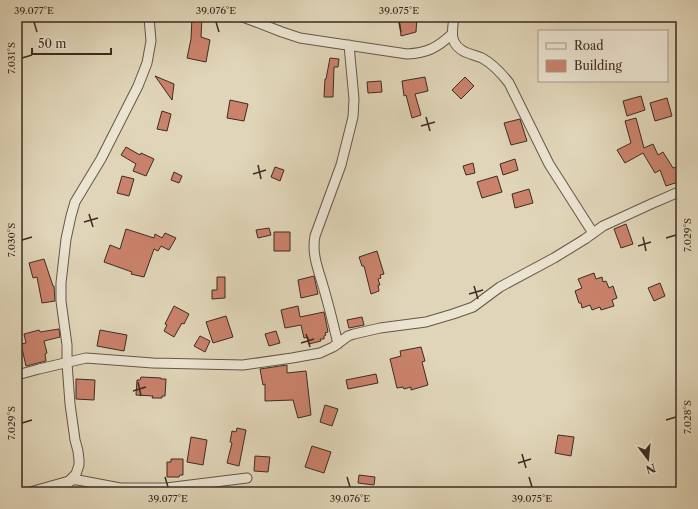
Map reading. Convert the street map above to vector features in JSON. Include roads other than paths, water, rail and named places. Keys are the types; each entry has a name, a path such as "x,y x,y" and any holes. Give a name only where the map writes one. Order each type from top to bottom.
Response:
{"street":[{"path":"64,492 66,486 76,474 79,460 70,404 67,345 61,301 61,283 66,239 75,202 101,159 138,86 147,63 151,41 149,17"},
{"path":"243,17 300,38 407,54 418,54 436,48 452,34"},
{"path":"454,17 452,34 454,43 465,52 491,64 504,76 509,83 549,164 593,233"},
{"path":"338,344 313,250 315,236 341,165 353,116 354,99 349,45"},
{"path":"17,375 86,358 153,363 233,365 320,353 333,348 348,336 360,332 432,320 473,307 500,287 554,258 603,226 681,191"},
{"path":"30,492 71,480 78,480 121,490 166,488 247,478"}]}
